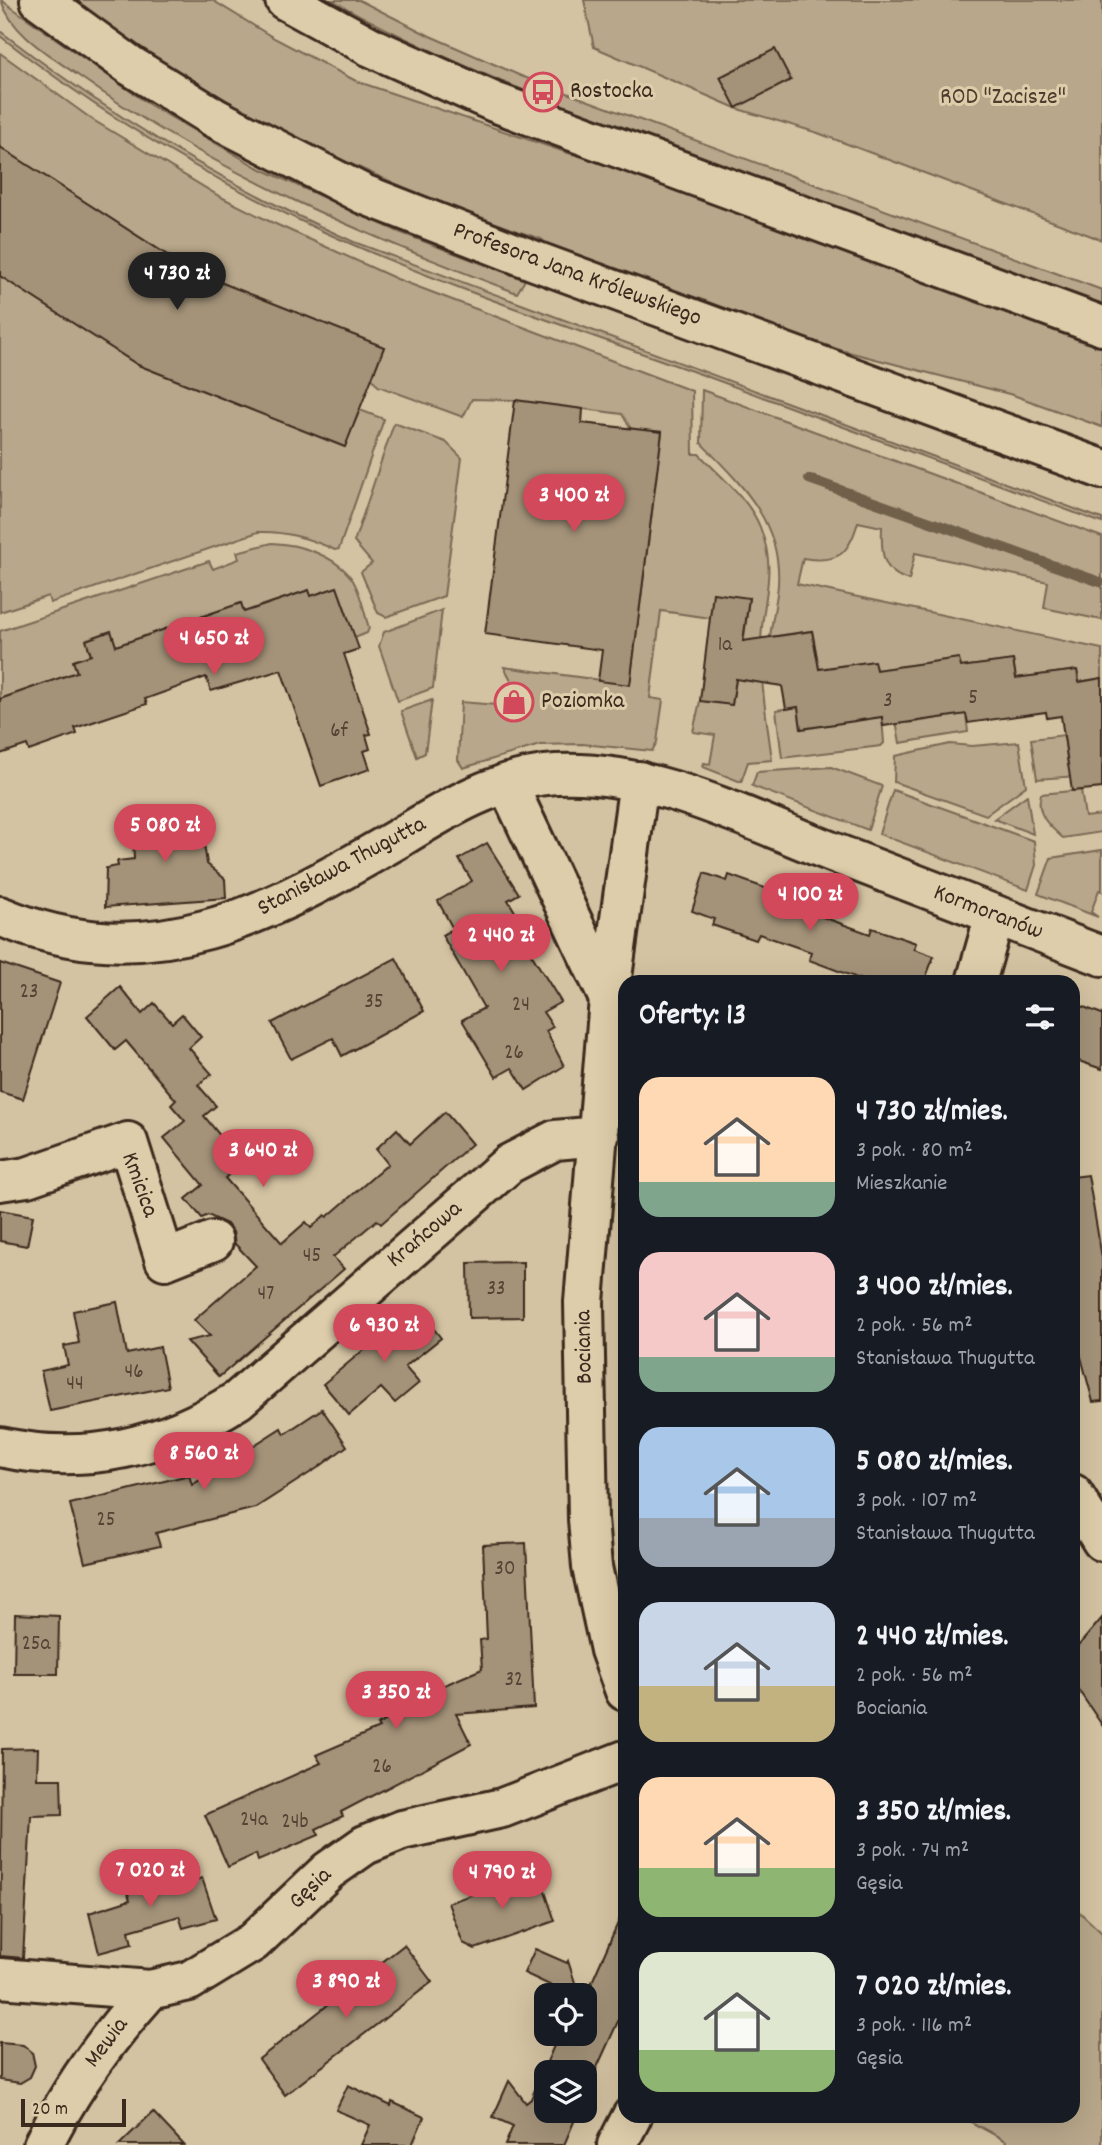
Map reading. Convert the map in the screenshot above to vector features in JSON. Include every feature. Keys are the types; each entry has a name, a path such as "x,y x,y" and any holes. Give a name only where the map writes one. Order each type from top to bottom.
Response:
{"street":[{"name":"Profesora Jana Królewskiego","path":"40,0 66,14 131,66 215,118 363,194 536,261 1102,469"},
{"path":"285,0 371,47 494,102 1102,326"},
{"name":"Stanisława Thugutta","path":"0,916 44,932 102,941 160,940 192,934 248,917 300,895 451,807 507,783 542,776 579,773 639,782"},
{"name":"Kormoranów","path":"639,782 768,826 1102,956"},
{"name":"Bociania","path":"618,1668 598,1603 588,1519 584,1303 609,999 639,782"},
{"name":"Bociania","path":"507,783 609,999"},
{"path":"978,975 995,915"},
{"name":"Krańcowa","path":"0,1447 50,1454 101,1452 154,1442 192,1428 238,1400 509,1164 555,1140 599,1136"},
{"name":"Kmicica","path":"0,1181 27,1177 128,1142 164,1260 213,1241"},
{"path":"1080,1505 1102,1541"},
{"name":"Gęsia","path":"0,1978 150,1990 189,1982 235,1956 278,1920 328,1871 365,1844 402,1830 502,1808 618,1763"},
{"name":"Mewia","path":"45,2140 92,2060 150,1990"},
{"path":"617,2145 628,2123"}],"green space":[{"path":"1,0 150,105 257,167 399,232 525,280 517,293 346,224 236,172 130,111 34,44 14,24"},
{"path":"77,0 212,0 274,38 356,81 571,154 584,156 1102,345 1102,427 1013,395 837,349 553,248 541,239 402,186 312,145 224,99 127,40"},
{"path":"332,0 359,0 430,36 521,76 1102,290 1102,307 771,186 535,95 412,41"},
{"name":"ROD \"Zacisze\"","path":"584,0 1102,0 1102,240 818,133 738,109 594,47"},
{"path":"0,31 84,92 171,147 261,197 354,242 1102,519 1102,523 463,289 322,231 237,189 115,118 0,36"},
{"path":"0,53 93,120 219,196 269,221 397,279 692,391 693,454 699,454 741,497 755,517 765,543 768,585 761,658 772,760 748,762 741,782 703,767 704,763 710,764 715,735 693,732 700,701 732,705 736,679 739,679 749,598 710,618 661,611 650,698 663,700 657,742 652,751 582,744 540,745 463,768 458,760 461,702 497,705 508,723 528,711 504,667 630,684 662,433 631,429 622,414 515,400 472,399 463,417 378,386 372,378 384,347 192,271 0,147"},
{"path":"0,276 139,365 344,447 360,410 384,419 339,549 288,534 258,532 50,603 48,596 0,612"},
{"path":"702,390 1102,537 1102,620 1044,608 1048,582 915,553 909,580 893,572 888,566 883,553 882,527 858,522 851,542 840,554 825,559 803,558 797,584 1102,649 1102,678 1079,682 1077,670 1016,678 1013,660 961,667 958,658 876,670 874,661 819,669 812,631 770,637 778,584 773,541 756,505 701,443"},
{"path":"394,423 446,442 462,458 444,596 386,617 378,613 361,572 372,563 354,542"},
{"path":"272,543 316,553 345,571 360,596 369,628 367,633 350,640 347,614 337,587 311,596 308,590 244,612 241,603 116,646 111,631 87,639 91,655 74,661 77,672 0,699 0,631 209,561 213,569 239,559 237,552"},
{"path":"442,610 433,688 398,701 379,646 384,632"},
{"path":"432,700 425,753 417,757 401,711"},
{"path":"798,707 882,717 884,743 881,746 782,758 776,710"},
{"path":"966,714 968,732 900,743 895,715 908,723"},
{"path":"1064,735 1068,766 1079,776 1037,779 1031,739"},
{"path":"1019,742 1026,786 986,815 894,782 895,756 950,744 972,746"},
{"path":"831,767 882,786 868,830 752,786 757,772"},
{"path":"893,790 1034,841 1036,865 1028,890 879,834"},
{"path":"1081,790 1085,817 1102,815 1102,832 1063,838 1042,814 1041,794"},
{"path":"1027,795 1033,834 994,819"},
{"path":"1102,850 1102,891 1099,890 1091,912 1098,917 1038,894 1051,858"},
{"path":"1080,1913 1102,1933 1102,2145 1005,2145 1006,2141 973,2123 1080,2123"}],"building":[{"path":"775,49 791,80 736,108 720,77"},
{"path":"0,147 192,271 384,347 345,447 138,365 0,276"},
{"path":"515,400 583,409 582,423 662,432 630,685 598,681 602,650 485,634"},
{"path":"337,587 359,649 344,654 371,734 366,735 370,749 364,751 370,769 321,786 281,670 211,691 206,677 145,699 147,704 75,728 77,734 29,751 27,745 0,754 0,699 77,672 73,661 91,655 86,640 111,631 116,646 241,603 244,612 309,590 311,596"},
{"path":"713,593 749,598 743,641 812,631 819,669 874,661 876,670 959,658 961,667 1013,660 1016,678 1077,670 1079,682 1102,678 1102,788 1072,791 1061,716 1047,718 1046,712 968,723 966,714 883,726 882,717 801,729 798,707 786,709 782,686 736,679 732,705 700,701"},
{"path":"199,810 207,864 225,879 226,898 105,907 106,868 118,866 117,861 134,859 132,816"},
{"path":"487,843 519,894 508,900 517,915 510,920 561,1002 543,1012 553,1027 546,1031 564,1066 526,1090 512,1068 496,1077 462,1020 484,1008 442,935 453,929 438,901 472,881 459,859"},
{"path":"704,873 727,881 729,875 773,891 771,896 792,906 870,934 872,928 916,943 914,949 934,956 927,975 849,975 809,960 811,952 759,934 756,940 712,925 714,919 692,911"},
{"path":"396,958 424,1011 342,1056 333,1038 291,1059 272,1023"},
{"path":"0,963 60,983 23,1099 0,1092"},
{"path":"120,987 142,1014 154,1003 172,1023 182,1014 201,1037 189,1048 212,1074 198,1085 216,1106 204,1116 226,1143 220,1147 238,1167 225,1178 282,1243 306,1222 311,1228 325,1215 327,1217 388,1164 376,1149 397,1129 410,1144 445,1112 472,1144 381,1224 377,1220 333,1257 344,1269 219,1377 187,1341 210,1336 194,1320 256,1266 235,1244 233,1232 227,1224 208,1215 202,1218 186,1199 203,1185 164,1138 185,1121 171,1105 176,1100 126,1041 115,1050 87,1016"},
{"path":"1080,1006 1102,1014 1102,1069 1080,1061"},
{"path":"1088,1175 1102,1258 1102,1401 1093,1402 1080,1353 1080,1176"},
{"path":"0,1210 33,1216 27,1246 0,1241"},
{"path":"523,1262 523,1317 469,1318 468,1263"},
{"path":"117,1302 127,1354 160,1347 168,1387 50,1411 41,1371 68,1365 64,1346 79,1343 73,1311"},
{"path":"416,1306 441,1338 405,1367 419,1383 395,1403 381,1388 349,1415 323,1384"},
{"path":"322,1409 347,1446 319,1467 255,1508 156,1533 160,1546 85,1563 70,1504 189,1475 192,1485 281,1428 284,1434"},
{"path":"526,1543 534,1708 456,1714 471,1744 341,1812 343,1816 316,1829 319,1835 258,1861 256,1854 228,1867 205,1815 321,1763 316,1755 379,1728 377,1725 390,1718 375,1719 374,1715 482,1669 480,1640 487,1639 483,1545"},
{"path":"15,1614 59,1616 58,1674 14,1674"},
{"path":"1102,1618 1102,1725 1080,1692 1080,1644"},
{"path":"38,1748 37,1779 61,1779 62,1815 31,1816 23,1958 0,1956 2,1749"},
{"path":"159,1870 163,1890 202,1878 216,1919 183,1928 179,1916 129,1931 132,1944 99,1953 89,1913 130,1900 124,1880"},
{"path":"538,1871 555,1921 475,1949 463,1943 448,1903"},
{"path":"618,1923 618,2021 597,2067 597,2060 548,2060 554,2046 597,2046 597,1983 591,1983"},
{"path":"404,1945 432,1982 285,2095 259,2059"},
{"path":"535,1949 567,1963 568,1961 575,1983 545,1983 524,1973"},
{"path":"0,2043 23,2045 32,2052 35,2066 30,2077 20,2083 0,2080"},
{"path":"509,2081 526,2103 534,2092 534,2123 573,2123 564,2145 505,2145 513,2126 493,2117"},
{"path":"348,2085 391,2106 392,2102 424,2117 412,2145 361,2145 370,2125 336,2110"},
{"path":"153,2112 184,2145 119,2145"}],"waterway":[{"path":"809,479 1100,582"}],"place":[{"name":"Rostocka","path":"543,92"},
{"name":"Poziomka","path":"514,702"}]}
